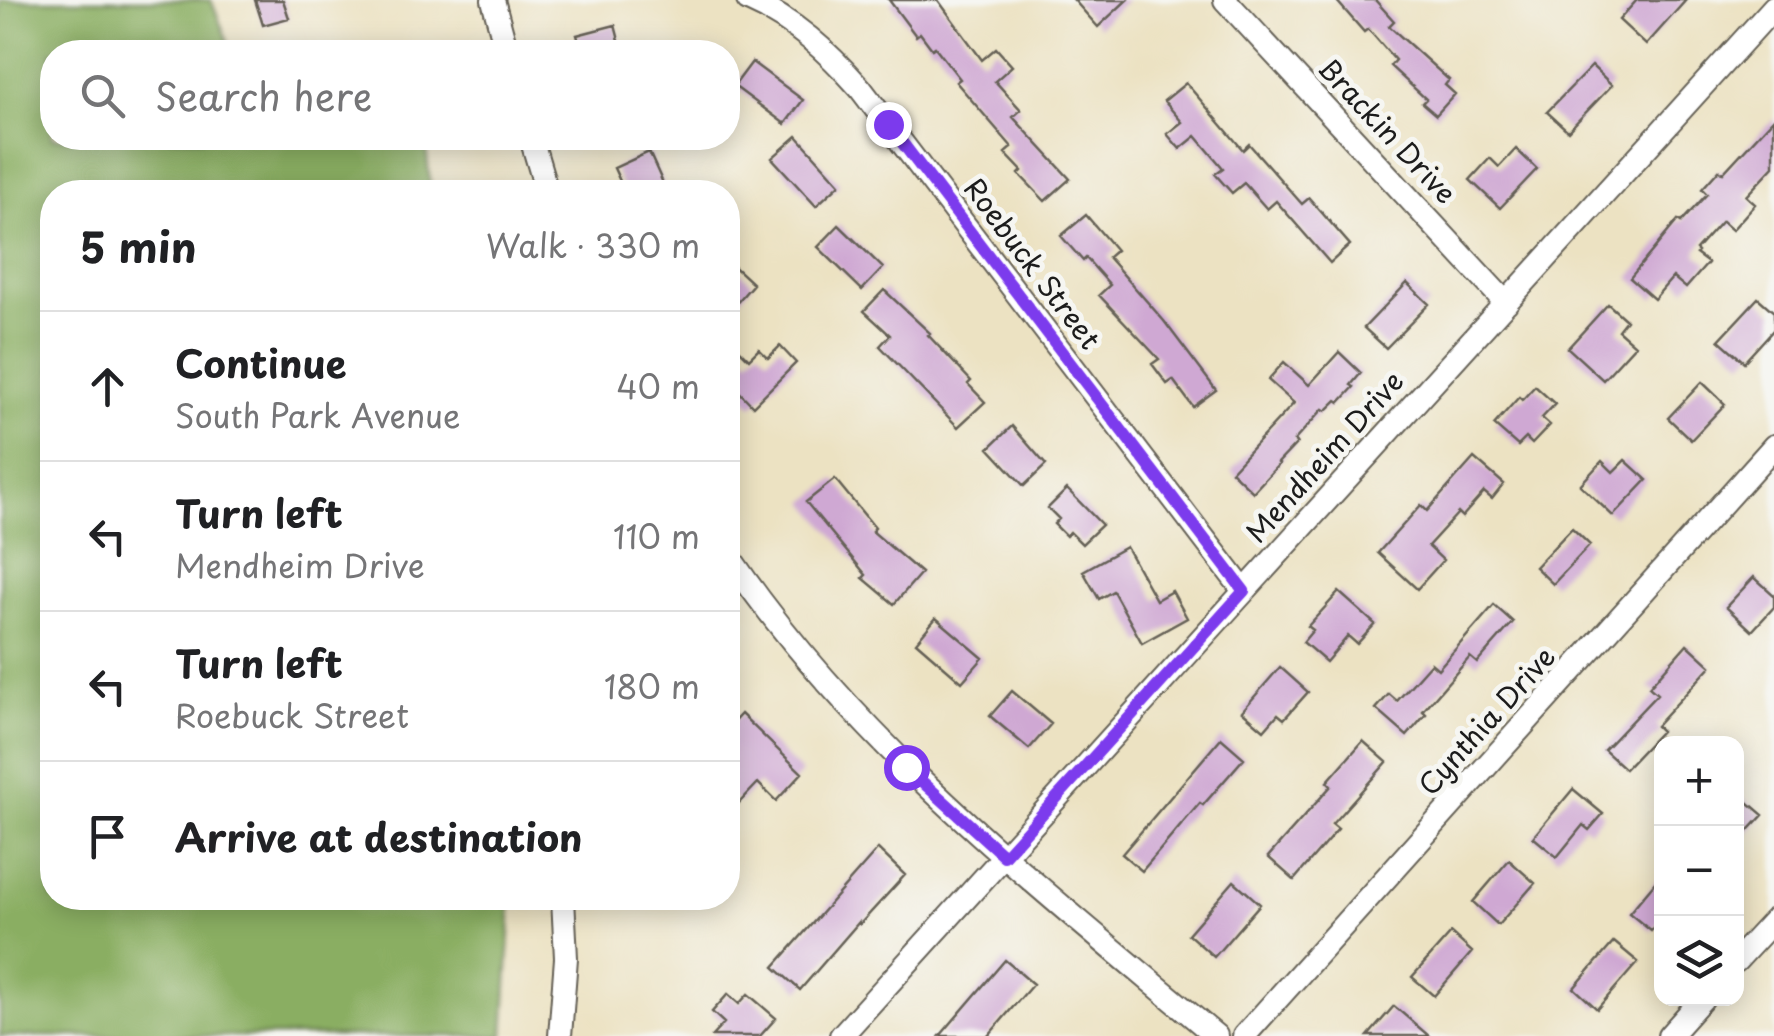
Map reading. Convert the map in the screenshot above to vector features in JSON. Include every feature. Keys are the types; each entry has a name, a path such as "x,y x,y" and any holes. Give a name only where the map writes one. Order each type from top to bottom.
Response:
{"street":[{"path":"493,0 504,40"},
{"name":"Roebuck Street","path":"748,0 810,37 860,88 1244,591"},
{"name":"Brackin Drive","path":"1225,0 1506,303"},
{"name":"Mendheim Drive","path":"840,1036 1774,7"},
{"path":"535,150 543,180"},
{"name":"Cynthia Drive","path":"1244,1036 1774,446"},
{"path":"740,572 798,652 906,767 1216,1036"},
{"path":"560,1036 566,958 564,910"},
{"path":"1744,952 1774,920"},
{"path":"1669,1036 1696,1006"}],"green space":[{"path":"0,0 211,0 227,40 40,40 40,150 426,150 430,180 40,180 40,910 510,910 504,1036 0,1036"}],"building":[{"path":"255,0 283,0 289,18 263,25"},
{"path":"889,0 938,0 982,60 996,48 1012,66 995,81 1021,110 1013,117 1070,179 1045,201 1019,174 1022,171 1005,153 1012,147 956,82 960,79 935,47 932,49 920,33 916,36"},
{"path":"1074,0 1127,0 1098,27"},
{"path":"1336,0 1375,0 1394,21 1389,26 1449,80 1445,85 1455,94 1436,115 1422,103 1426,99 1390,66 1395,60"},
{"path":"1637,0 1686,0 1646,45 1619,20"},
{"path":"615,25 619,40 578,40 577,35"},
{"path":"752,62 803,100 785,124 740,90 740,78"},
{"path":"1592,66 1612,85 1568,131 1547,112"},
{"path":"1186,83 1243,150 1249,144 1302,204 1309,198 1350,245 1330,263 1276,201 1267,209 1244,183 1232,193 1215,174 1223,168 1196,136 1180,149 1167,134 1182,122 1164,101"},
{"path":"1774,118 1774,166 1746,196 1755,204 1732,230 1722,221 1696,250 1708,263 1686,288 1673,277 1654,299 1630,278 1678,220 1681,222 1707,194 1702,189 1719,170 1723,173"},
{"path":"797,136 840,184 816,206 772,158"},
{"path":"1516,149 1537,169 1500,208 1470,180 1490,158 1499,167"},
{"path":"649,152 662,180 620,180 614,168"},
{"path":"1086,215 1116,250 1108,257 1164,321 1216,390 1193,407 1173,380 1167,384 1152,364 1159,359 1099,295 1110,285 1061,236"},
{"path":"839,225 883,268 862,290 818,247"},
{"path":"740,272 753,284 740,299"},
{"path":"1407,283 1429,304 1386,348 1364,328"},
{"path":"884,290 930,333 985,402 958,427 880,346 890,335 864,311"},
{"path":"1758,298 1774,312 1774,329 1744,362 1719,340"},
{"path":"1608,304 1626,320 1618,330 1635,345 1603,380 1568,348"},
{"path":"780,346 796,363 753,406 740,392 740,350 749,359 759,349 768,358"},
{"path":"1339,352 1361,373 1351,385 1354,387 1340,402 1323,409 1253,492 1231,471 1294,403 1268,380 1284,362 1309,385"},
{"path":"1702,382 1725,404 1691,440 1668,418"},
{"path":"1535,386 1555,404 1542,418 1550,425 1532,444 1526,438 1518,446 1494,425 1519,397 1522,400"},
{"path":"1012,426 1046,465 1024,486 989,448"},
{"path":"1474,458 1504,484 1492,499 1484,492 1462,517 1458,513 1428,546 1443,560 1417,589 1378,553 1421,505 1427,511"},
{"path":"1625,460 1647,480 1613,516 1580,485 1602,461 1613,472"},
{"path":"835,479 875,528 872,531 921,573 894,604 863,578 866,575 806,502"},
{"path":"1067,489 1102,525 1082,544 1054,524 1059,519 1048,508"},
{"path":"1572,528 1590,545 1553,584 1535,567"},
{"path":"1126,547 1156,600 1172,591 1187,618 1142,643 1113,591 1099,599 1083,571"},
{"path":"1754,577 1774,595 1774,607 1752,631 1726,607"},
{"path":"1339,592 1375,624 1357,644 1348,636 1326,662 1303,642 1313,630 1308,626"},
{"path":"1494,605 1513,622 1477,663 1470,657 1423,711 1426,714 1407,736 1376,709 1389,694 1397,701 1431,663 1438,669"},
{"path":"936,618 983,658 962,682 916,642"},
{"path":"1687,644 1711,666 1656,726 1661,731 1625,769 1604,750 1657,694 1649,687"},
{"path":"1280,667 1308,692 1284,719 1278,714 1264,730 1242,711"},
{"path":"1012,691 1051,724 1029,749 990,716"},
{"path":"740,715 802,773 776,801 758,783 740,802"},
{"path":"1221,738 1244,758 1142,871 1122,854"},
{"path":"1363,741 1387,762 1332,824 1338,829 1294,880 1268,857 1331,786 1327,782"},
{"path":"1573,789 1603,814 1589,830 1583,825 1557,857 1533,837"},
{"path":"1744,799 1763,815 1744,835"},
{"path":"878,849 905,875 800,990 774,967"},
{"path":"1509,860 1535,883 1498,925 1473,902"},
{"path":"1234,881 1260,904 1214,957 1188,934"},
{"path":"1654,883 1654,927 1651,931 1629,913"},
{"path":"1451,933 1472,952 1434,996 1412,977"},
{"path":"1614,942 1638,962 1597,1009 1574,988"},
{"path":"1005,960 1033,984 988,1036 940,1036"},
{"path":"728,994 739,1004 748,994 776,1018 760,1036 712,1036 724,1023 712,1012"},
{"path":"1394,1006 1429,1036 1368,1036"}],"route":[{"path":"888,124 1244,591 1004,856 906,767"}]}
